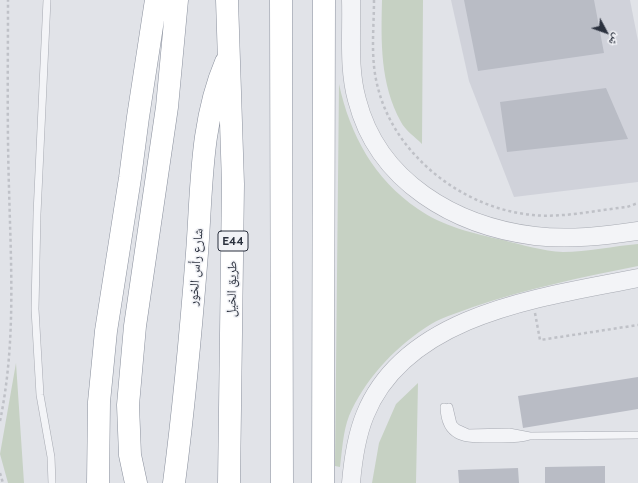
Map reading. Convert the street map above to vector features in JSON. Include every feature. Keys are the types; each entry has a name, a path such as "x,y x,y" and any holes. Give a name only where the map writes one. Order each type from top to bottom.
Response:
{"highway":[{"path":"98,483 99,402 106,331 156,0"},
{"path":"136,483 130,454 128,405 134,333 166,114 177,0"},
{"name":"طريق الخيل","path":"227,0 230,54 233,244 229,483"},
{"path":"281,0 282,483"},
{"path":"323,483 324,0"},
{"name":"شارع رأس الخور","path":"174,483 194,296 204,146 213,99 230,54"}],"street":[{"path":"351,0 352,77 356,99 363,120 372,141 384,159 399,176 416,191 434,203 454,213 476,222 516,233 535,236 574,237 638,231"},
{"path":"350,483 354,450 365,414 384,381 397,366 426,341 445,331 486,314 532,301 638,278"}],"lane":[{"path":"47,0 36,214 35,309 40,395 51,457 52,483"},
{"path":"446,407 453,424 462,432 475,434 516,432 530,436 638,435"}],"path":[{"path":"0,421 7,383 12,318 8,163 8,0"},
{"path":"374,0 373,55 378,88 387,114 408,146 419,159 449,185 466,195 493,206 534,215 550,216 620,207 638,203"},
{"path":"532,301 540,340 638,325"},
{"path":"0,473 3,483"}],"shaded area":[{"path":"451,0 630,0 638,41 638,182 514,197 469,81"}],"green space":[{"path":"382,0 423,0 422,144 403,125 394,108 389,93 383,62"},
{"path":"339,84 350,121 366,154 377,170 402,197 427,215 448,225 470,232 525,246 548,250 572,252 638,244 638,266 554,284 473,307 430,324 413,336 391,356 371,378 355,403 345,428 340,467 335,466"},
{"path":"16,363 24,483 8,483 0,454"},
{"path":"418,383 416,483 372,483 379,443 396,404"}],"building":[{"path":"464,0 594,0 604,53 478,71"},
{"path":"606,88 628,139 507,152 500,102"},
{"path":"638,377 638,409 523,428 518,396"},
{"path":"605,466 605,483 545,483 545,467"},
{"path":"518,468 519,483 459,483 458,470"}]}
